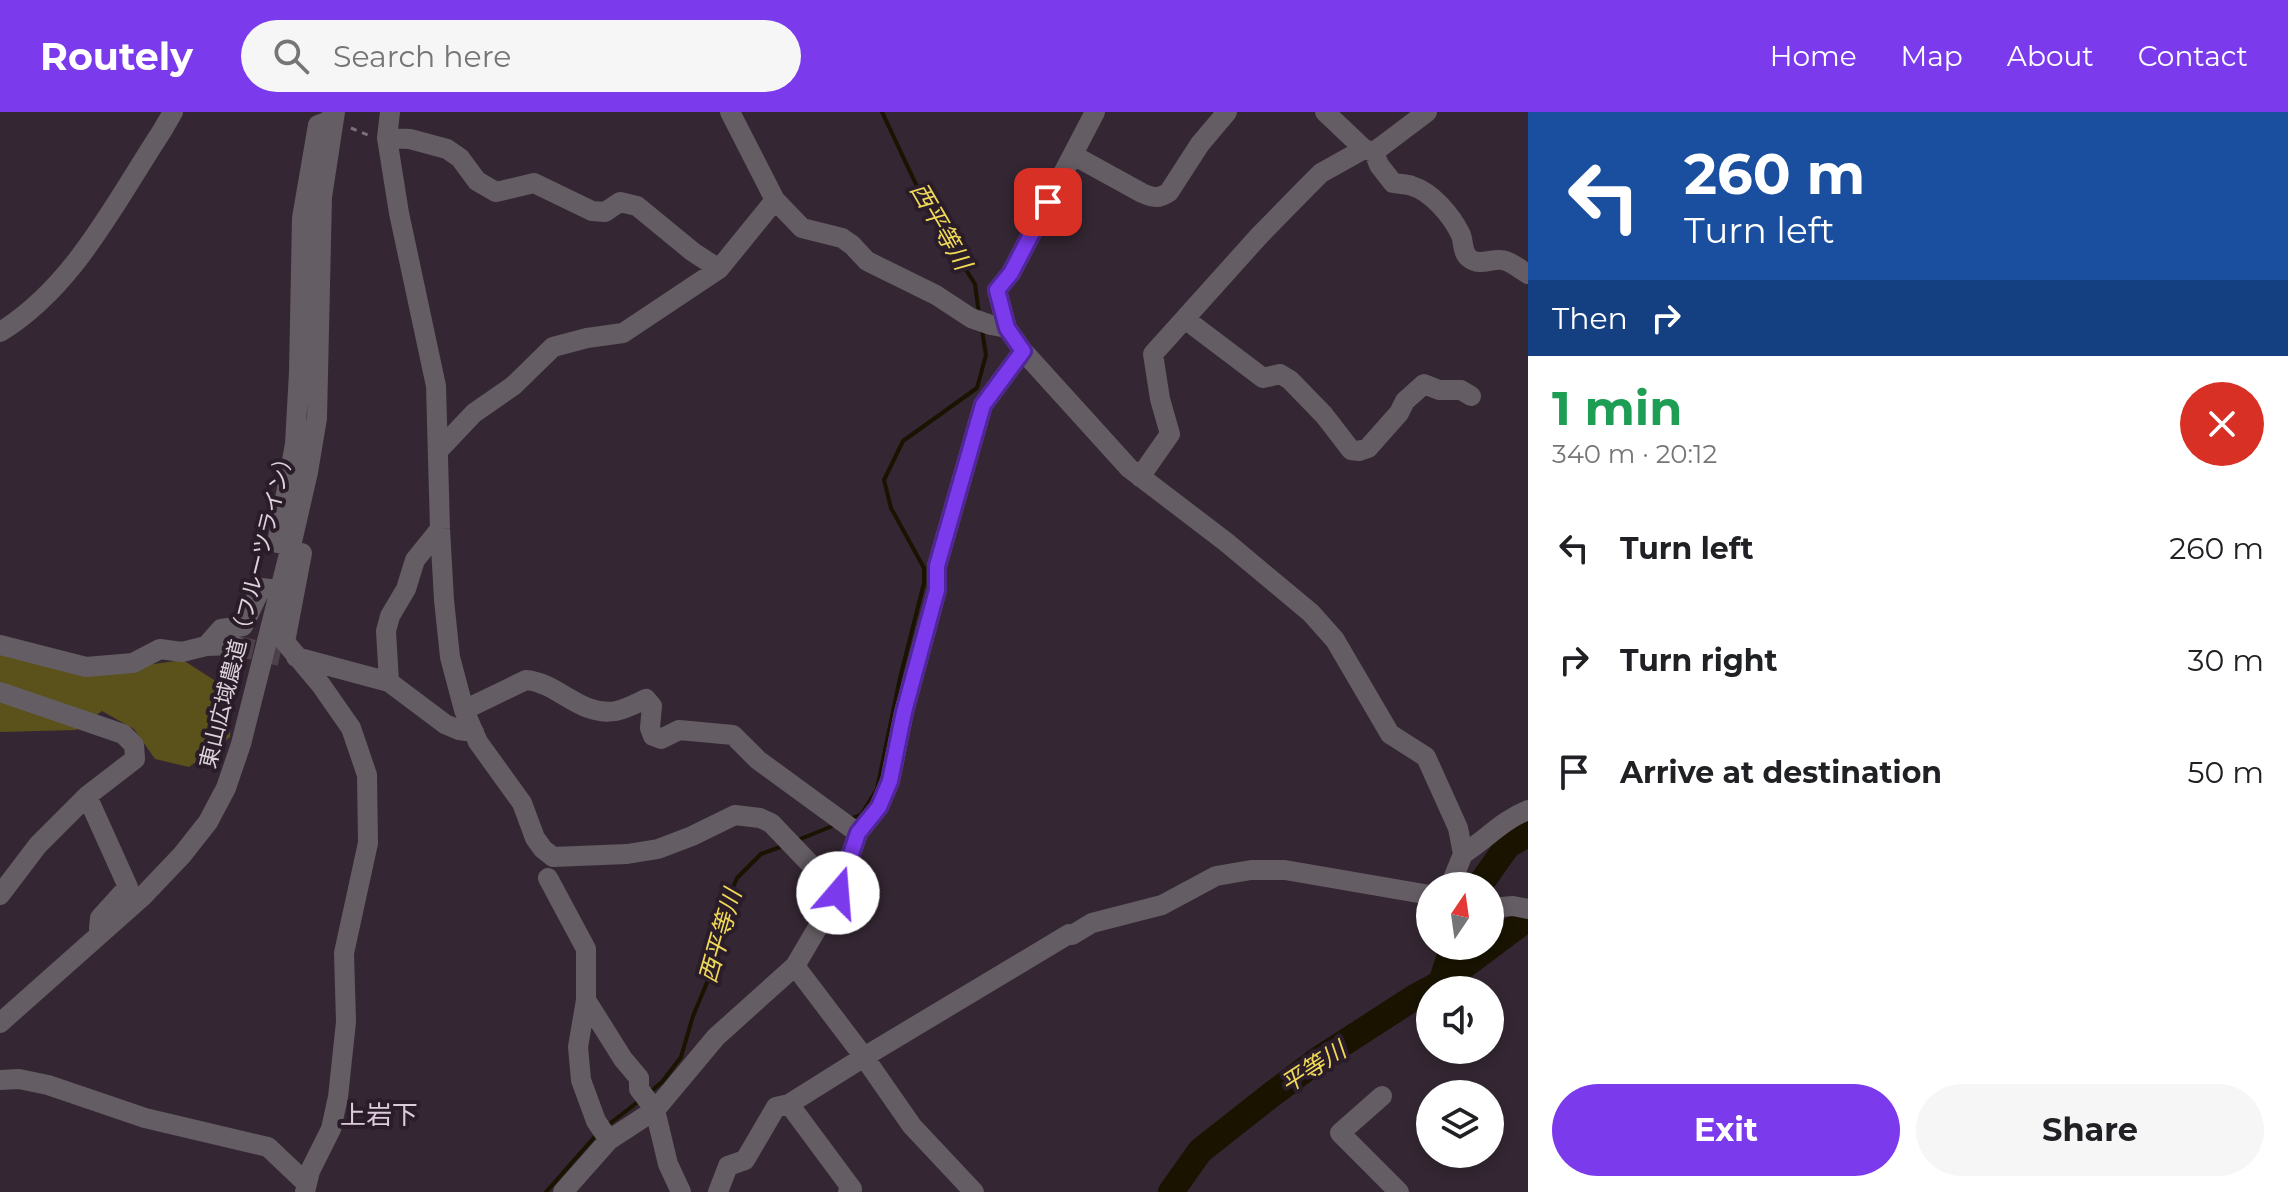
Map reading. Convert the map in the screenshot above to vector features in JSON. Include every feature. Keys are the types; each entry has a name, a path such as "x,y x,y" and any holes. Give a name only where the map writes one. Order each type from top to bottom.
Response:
{"street":[{"path":"0,332 22,319 74,263 173,112"},
{"path":"390,112 387,138 399,213 436,386 440,529 450,657 464,710 474,732 522,803 535,838 553,857 627,854 658,849 735,815 760,818 771,823 838,893"},
{"path":"730,112 775,200 802,228 842,238 867,261 936,295 971,318 999,326 1129,468 1226,542 1311,613 1335,640 1390,734 1426,757 1458,828 1463,854 1456,872"},
{"path":"999,326 997,290 1011,273 1095,112"},
{"path":"1073,155 1142,193 1154,198 1163,197 1227,112"},
{"path":"1325,112 1369,150 1393,183 1425,192 1454,222 1469,258 1489,262 1505,260 1528,274"},
{"path":"1140,477 1170,434 1160,399 1153,354 1259,236 1321,173 1369,150 1427,112"},
{"name":"東山広域農道（フルーツライン）","path":"0,1023 142,897 208,822 226,788 241,744 293,537 317,418 322,197 333,114"},
{"path":"387,138 410,139 447,149 460,158 477,181 496,192 534,183 592,211 605,212 620,202 637,206 719,269"},
{"path":"439,450 474,413 513,386 553,347 623,333 719,269 775,200"},
{"path":"1185,319 1263,378 1280,374 1290,380 1324,415 1351,450 1368,448 1399,413 1405,401 1424,384 1439,390 1461,390 1471,396"},
{"path":"563,1192 608,1140 655,1110 716,1037 795,966 838,893 855,832 879,807 890,781 904,712 937,590 937,566 983,405 1023,351"},
{"path":"389,682 386,631 390,616 406,589 415,560 440,529"},
{"path":"293,537 305,537 285,642 288,657 321,685 351,728 367,775 368,843 344,953 346,1022 338,1097 331,1129 310,1171 306,1188"},
{"path":"206,646 221,629 243,626 261,588 279,590"},
{"path":"2,647 86,667 133,663 160,649 182,652 206,646 234,645"},
{"path":"288,657 389,682 445,724 474,732"},
{"path":"464,710 526,680 537,681 590,710 615,711 646,699 652,706 650,728 653,736 661,739 679,730 733,735 758,760 855,832"},
{"path":"0,692 123,734 134,745 135,759 87,796 38,845 0,895"},
{"path":"87,796 128,887 100,918 99,936"},
{"path":"1463,854 1505,820 1528,810"},
{"path":"718,1192 728,1166 745,1160 776,1107 789,1104 1092,923 1162,905 1216,876 1251,870 1285,870 1416,893"},
{"path":"548,878 586,949 586,1000 578,1047 581,1080 596,1121 608,1140"},
{"path":"795,966 912,1126 974,1192"},
{"path":"586,1000 623,1059 639,1078 639,1089 655,1110 668,1164 681,1192"},
{"path":"0,1080 19,1079 48,1085 145,1118 268,1147 306,1188"},
{"path":"1382,1096 1340,1133 1399,1192"},
{"path":"789,1104 852,1189 848,1192"}],"path":[{"path":"333,114 366,135 387,138"}],"shaded area":[{"path":"0,652 139,666 183,660 217,682 230,709 230,737 189,767 155,759 134,729 102,711 76,730 0,732"}],"waterway":[{"name":"西平等川","path":"882,112 928,210 975,284 979,314"},
{"name":"西平等川","path":"850,819 861,815 877,789 924,583 924,568 891,508 884,480 903,441 977,388 986,355 982,330"},
{"name":"西平等川","path":"798,840 835,825"},
{"name":"平等川","path":"1489,872 1508,845 1528,834"},
{"name":"西平等川","path":"649,1093 662,1082 681,1057 693,1016 716,961 725,930 724,908 737,878 761,854 783,846"},
{"path":"1450,976 1528,918"},
{"name":"平等川","path":"1171,1192 1200,1151 1271,1095 1319,1059 1441,983 1448,960"},
{"name":"西平等川","path":"608,1125 639,1101"},
{"name":"西平等川","path":"546,1192 598,1133"}],"tunnel":[{"path":"234,645 280,656"}],"district":[{"name":"上岩下","path":"379,1115"}],"route":[{"path":"838,893 858,833 879,807 890,781 904,712 937,590 937,566 983,405 1023,351 1007,328 997,290 1011,273 1048,202"}]}
